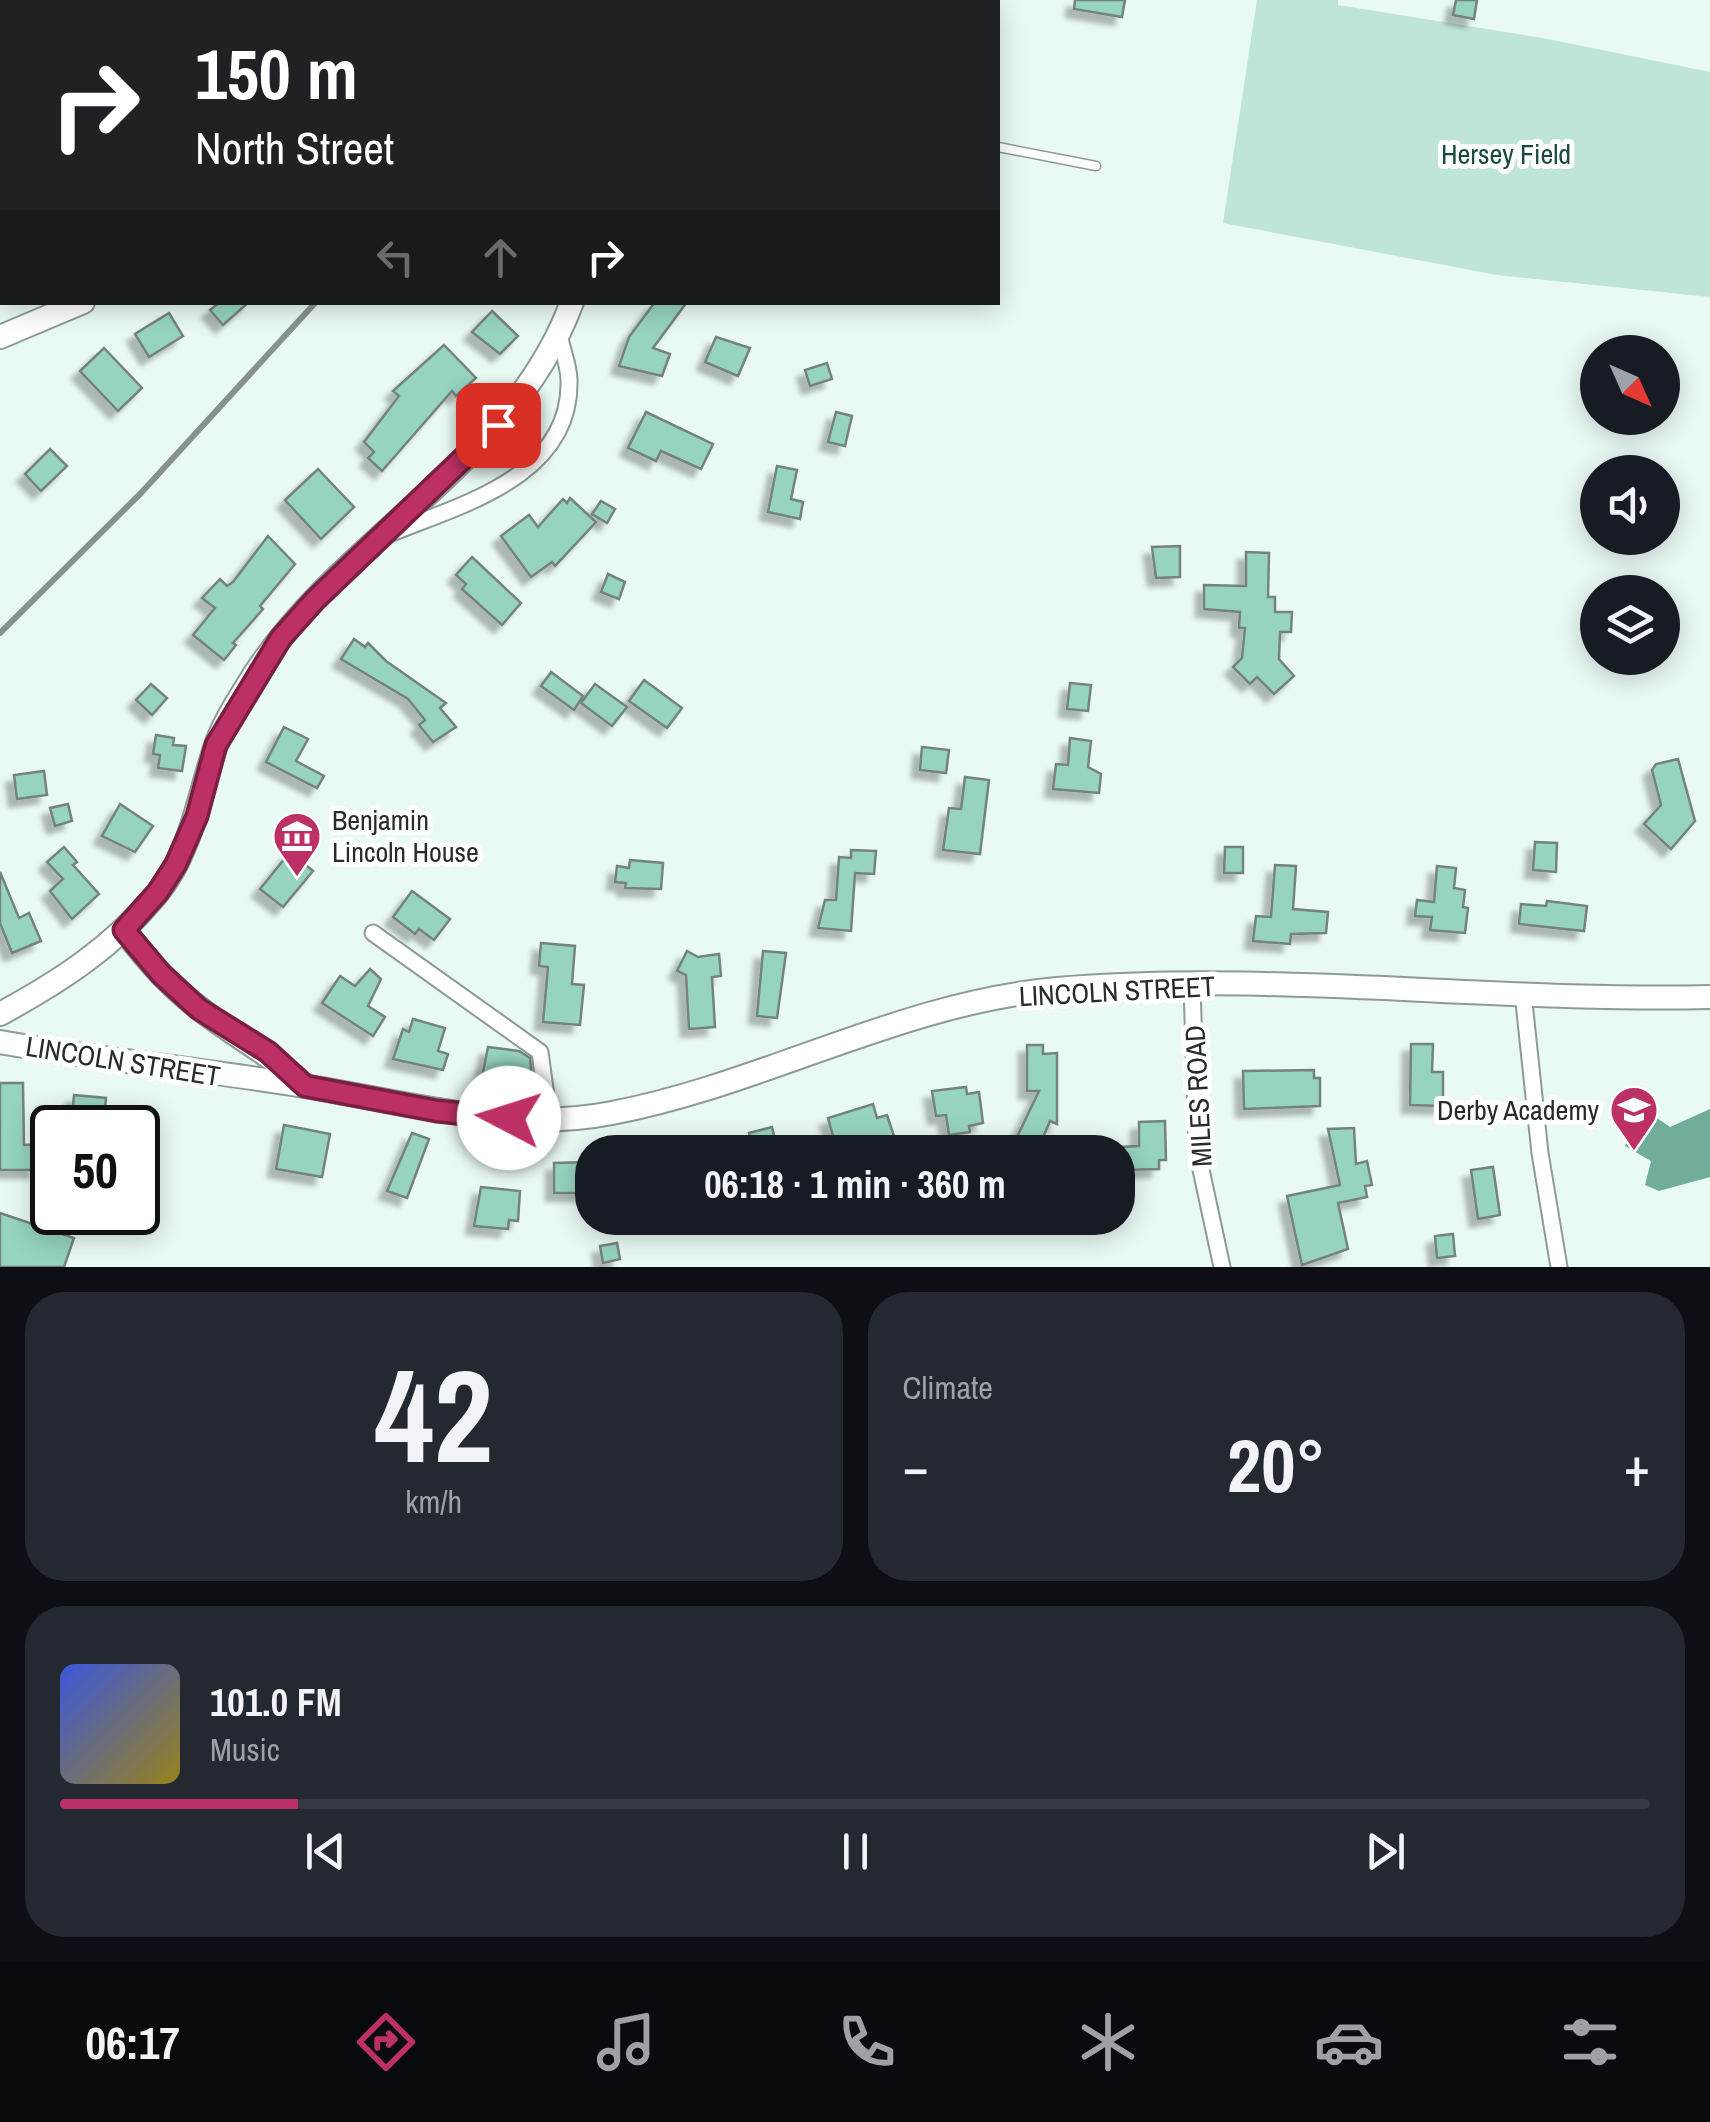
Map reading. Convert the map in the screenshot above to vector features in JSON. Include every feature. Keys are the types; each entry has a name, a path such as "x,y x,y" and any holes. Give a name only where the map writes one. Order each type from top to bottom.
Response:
{"main road":[{"path":"0,337 77,305"},
{"path":"0,1014 81,966 124,930 158,892 176,864 197,816 216,745 256,672 315,600 498,425 538,375 571,305"},
{"name":"LINCOLN STREET","path":"124,930 161,974 199,1009 268,1052 305,1086"},
{"name":"LINCOLN STREET","path":"0,1042 178,1071 305,1086 488,1118 549,1118 611,1114 941,1010 1053,990 1192,984 1710,998"}],"street":[{"path":"382,537 496,490 530,469 553,440 564,407 569,380 558,335"},
{"path":"373,934 540,1052 549,1118"},
{"name":"MILES ROAD","path":"1192,984 1197,1151 1222,1267"},
{"path":"1523,994 1540,1152 1559,1267"}],"lane":[{"path":"1000,147 1096,166"}],"green space":[{"name":"Hersey Field","path":"1257,0 1338,0 1338,5 1543,38 1710,72 1710,297 1497,275 1223,223"}],"shaded area":[{"path":"1644,1109 1670,1127 1710,1109 1710,1177 1659,1191 1645,1185 1651,1161 1625,1146 1636,1113"}],"building":[{"path":"1075,0 1125,0 1122,17 1074,9"},
{"path":"1456,0 1477,0 1474,19 1453,15"},
{"path":"216,305 246,305 223,325 210,310"},
{"path":"653,305 685,305 653,348 670,354 662,376 619,366 629,337"},
{"path":"492,311 518,336 500,354 472,332"},
{"path":"169,313 183,336 149,357 135,334"},
{"path":"716,337 750,348 738,376 705,362"},
{"path":"444,345 476,378 456,396 452,391 382,471 368,458 374,452 364,442 399,396 393,391"},
{"path":"104,348 142,388 118,411 80,371"},
{"path":"827,363 832,379 810,386 805,370"},
{"path":"646,412 713,444 701,469 661,451 656,461 628,448"},
{"path":"836,412 852,416 845,446 828,442"},
{"path":"50,449 67,466 41,491 25,474"},
{"path":"777,466 797,470 791,499 803,502 800,519 768,512"},
{"path":"318,469 354,507 321,539 285,500"},
{"path":"570,498 596,522 555,566 552,562 531,577 501,536 529,515 538,527 563,499 567,503"},
{"path":"601,501 615,509 607,523 592,514"},
{"path":"268,536 295,564 260,606 263,609 233,643 236,645 224,660 193,635 215,608 202,598 220,579 227,586 233,582"},
{"path":"1180,546 1180,577 1156,578 1152,547"},
{"path":"1246,552 1269,553 1268,597 1275,597 1275,612 1292,612 1291,632 1280,632 1279,659 1294,676 1274,694 1257,677 1250,684 1233,667 1242,658 1245,628 1239,628 1240,612 1204,609 1204,585 1246,586"},
{"path":"472,557 521,603 502,625 462,589 466,584 456,575"},
{"path":"608,574 625,582 619,599 601,592"},
{"path":"354,639 365,647 368,643 386,661 446,703 440,708 456,727 433,742 419,725 425,720 408,699 341,659"},
{"path":"551,672 583,696 574,710 541,686"},
{"path":"644,680 682,708 667,728 629,701"},
{"path":"1070,683 1091,685 1088,711 1067,709"},
{"path":"151,684 167,698 152,715 136,700"},
{"path":"595,684 627,707 612,726 581,703"},
{"path":"284,727 308,739 296,761 324,776 317,788 266,762"},
{"path":"156,735 174,738 173,745 186,746 182,771 158,768 160,755 153,754"},
{"path":"1070,738 1091,741 1088,767 1101,774 1099,793 1053,789 1056,764 1068,765"},
{"path":"922,747 949,750 946,773 920,770"},
{"path":"1678,759 1695,821 1671,849 1644,824 1661,805 1652,770 1656,764"},
{"path":"44,771 47,795 17,799 14,775"},
{"path":"965,777 989,780 980,854 943,850 949,808 961,809"},
{"path":"68,804 72,821 55,826 50,808"},
{"path":"120,804 153,826 135,852 102,836"},
{"path":"1535,842 1557,843 1556,872 1533,870"},
{"path":"64,847 77,862 73,865 99,894 72,919 50,891 63,879 47,862"},
{"path":"1225,847 1243,847 1243,873 1224,873"},
{"path":"851,850 876,851 874,874 855,873 851,931 818,928 825,900 836,900 839,857 851,858"},
{"name":"Benjamin Lincoln House","path":"290,852 313,871 283,907 260,889"},
{"path":"630,860 663,863 661,889 625,888 626,883 615,882 617,866 629,868"},
{"path":"1275,865 1296,866 1293,909 1328,912 1326,933 1291,934 1290,944 1253,941 1256,916 1271,917"},
{"path":"1437,866 1456,868 1454,888 1465,890 1463,907 1468,908 1465,933 1430,930 1432,917 1415,916 1417,900 1434,902"},
{"path":"0,872 19,918 29,913 41,941 12,953 0,923"},
{"path":"412,891 450,919 434,940 419,929 415,934 393,917"},
{"path":"1547,901 1587,906 1584,931 1519,924 1521,904 1546,906"},
{"path":"541,943 575,946 572,984 584,985 580,1025 543,1022 548,967 539,966"},
{"path":"687,951 698,957 719,954 721,976 712,977 715,1027 689,1029 686,975 677,971"},
{"path":"763,951 786,953 777,1018 757,1016"},
{"path":"370,969 381,979 368,1006 385,1017 373,1036 322,1003 340,976 355,986"},
{"path":"413,1019 445,1028 438,1051 448,1054 443,1070 393,1059 403,1029 409,1032"},
{"path":"1411,1044 1433,1044 1432,1072 1443,1072 1443,1106 1410,1105"},
{"path":"1027,1045 1043,1045 1043,1054 1057,1053 1057,1124 1050,1121 1044,1135 1018,1135 1039,1091 1027,1091"},
{"path":"488,1047 519,1051 530,1058 532,1077 514,1074 512,1083 482,1077"},
{"path":"1314,1070 1314,1078 1320,1078 1320,1106 1244,1109 1243,1071"},
{"path":"0,1083 23,1083 24,1145 30,1145 30,1170 0,1170"},
{"path":"966,1087 967,1094 979,1092 983,1123 969,1126 970,1132 949,1135 946,1115 936,1116 932,1091"},
{"path":"74,1095 106,1098 105,1105 73,1105"},
{"path":"873,1104 877,1118 887,1115 894,1135 833,1135 828,1118"},
{"path":"1165,1121 1166,1160 1159,1160 1159,1169 1135,1170 1139,1122"},
{"path":"284,1125 330,1134 322,1177 276,1169"},
{"path":"772,1127 774,1135 750,1135"},
{"path":"1354,1128 1356,1164 1367,1161 1372,1185 1365,1186 1367,1197 1338,1203 1348,1249 1302,1265 1287,1196 1340,1185 1328,1129"},
{"path":"412,1133 429,1139 407,1198 387,1191"},
{"path":"575,1162 575,1193 554,1193 554,1163"},
{"path":"1493,1167 1500,1215 1478,1219 1471,1170"},
{"path":"481,1187 520,1191 518,1221 509,1220 508,1229 474,1226"},
{"path":"0,1213 30,1223 30,1235 74,1238 64,1267 0,1267"},
{"path":"1453,1234 1455,1256 1437,1258 1435,1236"},
{"path":"617,1243 620,1259 603,1263 600,1246"}],"railway":[{"path":"0,633 141,493 313,305"}],"place":[{"name":"Benjamin Lincoln House","path":"297,878"},
{"name":"Derby Academy","path":"1634,1152"}],"route":[{"path":"498,425 315,600 281,638 232,711 216,745 197,816 176,864 158,892 124,930 142,954 199,1009 268,1052 305,1086 437,1111 509,1118"}]}
